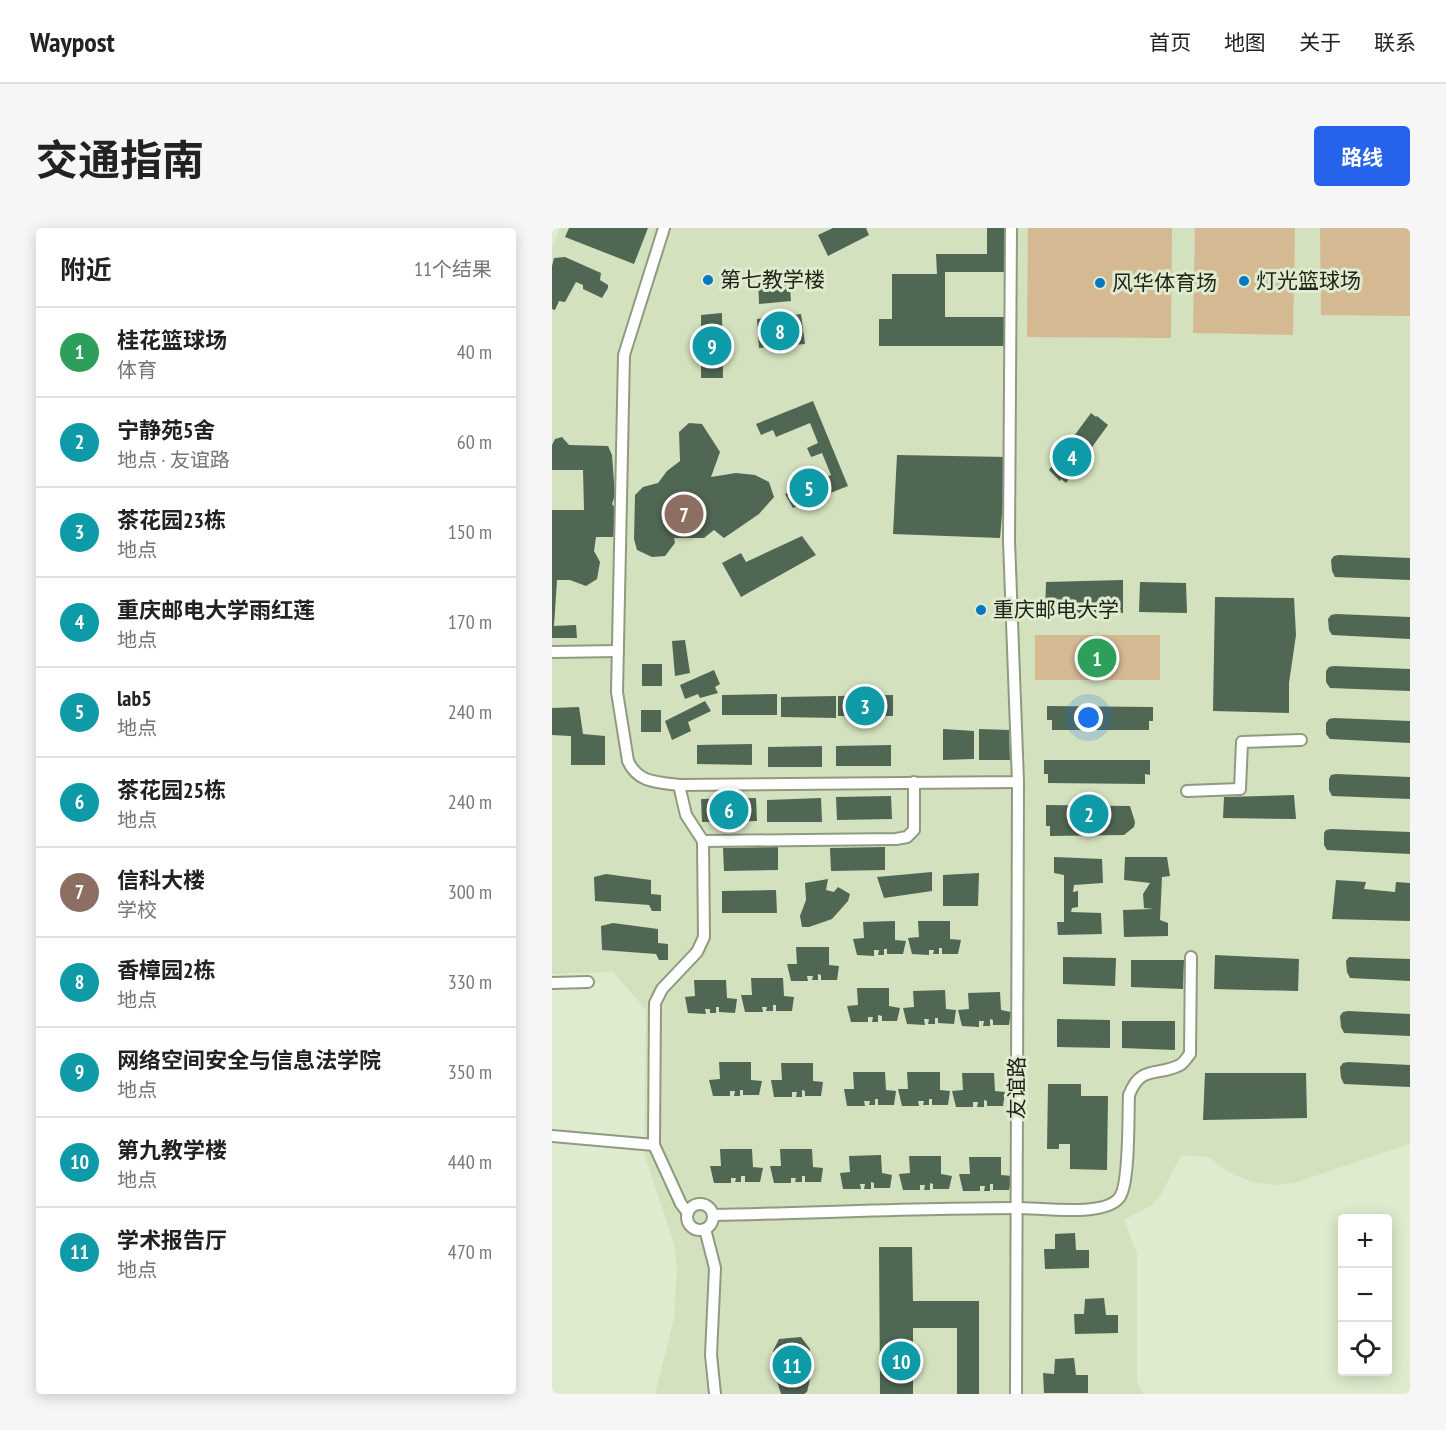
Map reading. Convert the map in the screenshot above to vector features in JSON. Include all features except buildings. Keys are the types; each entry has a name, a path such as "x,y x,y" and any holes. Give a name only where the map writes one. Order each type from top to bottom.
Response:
{"street":[{"path":"664,228 624,356 617,692 628,760 632,769 644,779 679,785 1018,782"},
{"name":"友谊路","path":"1011,228 1009,541 1018,782 1016,1394"},
{"path":"552,652 618,651"},
{"path":"1187,790 1240,789 1242,742 1301,740"},
{"path":"703,840 907,837 914,830 914,782"},
{"path":"679,785 686,815 703,840 704,937 697,952 662,989 655,1003 654,1145 681,1204 688,1213 688,1221 693,1228 705,1229 712,1224 713,1215 709,1208 702,1205 694,1207 688,1213"},
{"path":"713,1215 1017,1208 1089,1209 1107,1206 1120,1197 1125,1189 1129,1095 1134,1082 1143,1075 1182,1064 1190,1054 1191,957"},
{"path":"552,983 588,982"},
{"path":"552,1136 654,1145"},
{"path":"705,1229 715,1268 711,1355 715,1394"}],"shaded area":[{"name":"重庆邮电大学","path":"560,228 1410,228 1410,1144 1294,1183 1273,1185 1252,1182 1232,1174 1208,1157 1181,1155 1160,1196 1152,1205 1124,1220 1137,1254 1137,1382 1143,1394 655,1394 674,1319 677,1267 674,1244 644,1153 646,1010 613,972 552,974 552,248"},
{"name":"风华体育场","path":"1028,228 1172,228 1171,338 1027,337"},
{"name":"灯光篮球场","path":"1195,228 1295,228 1293,335 1193,333"},
{"path":"1320,228 1410,228 1410,316 1321,315"},
{"path":"1035,635 1160,635 1160,680 1035,680"}],"place":[{"name":"第七教学楼","path":"708,280"},
{"name":"灯光篮球场","path":"1244,281"},
{"name":"风华体育场","path":"1100,283"},
{"name":"香樟园2栋","path":"780,331"},
{"name":"网络空间安全与信息法学院","path":"712,346"},
{"name":"重庆邮电大学雨红莲","path":"1072,457"},
{"name":"lab5","path":"809,488"},
{"name":"信科大楼","path":"684,514"},
{"name":"重庆邮电大学","path":"981,610"},
{"name":"桂花篮球场","path":"1097,658"},
{"name":"茶花园23栋","path":"865,706"},
{"name":"茶花园25栋","path":"729,810"},
{"name":"宁静苑5舍","path":"1089,814"},
{"name":"第九教学楼","path":"901,1361"},
{"name":"学术报告厅","path":"792,1365"}]}
